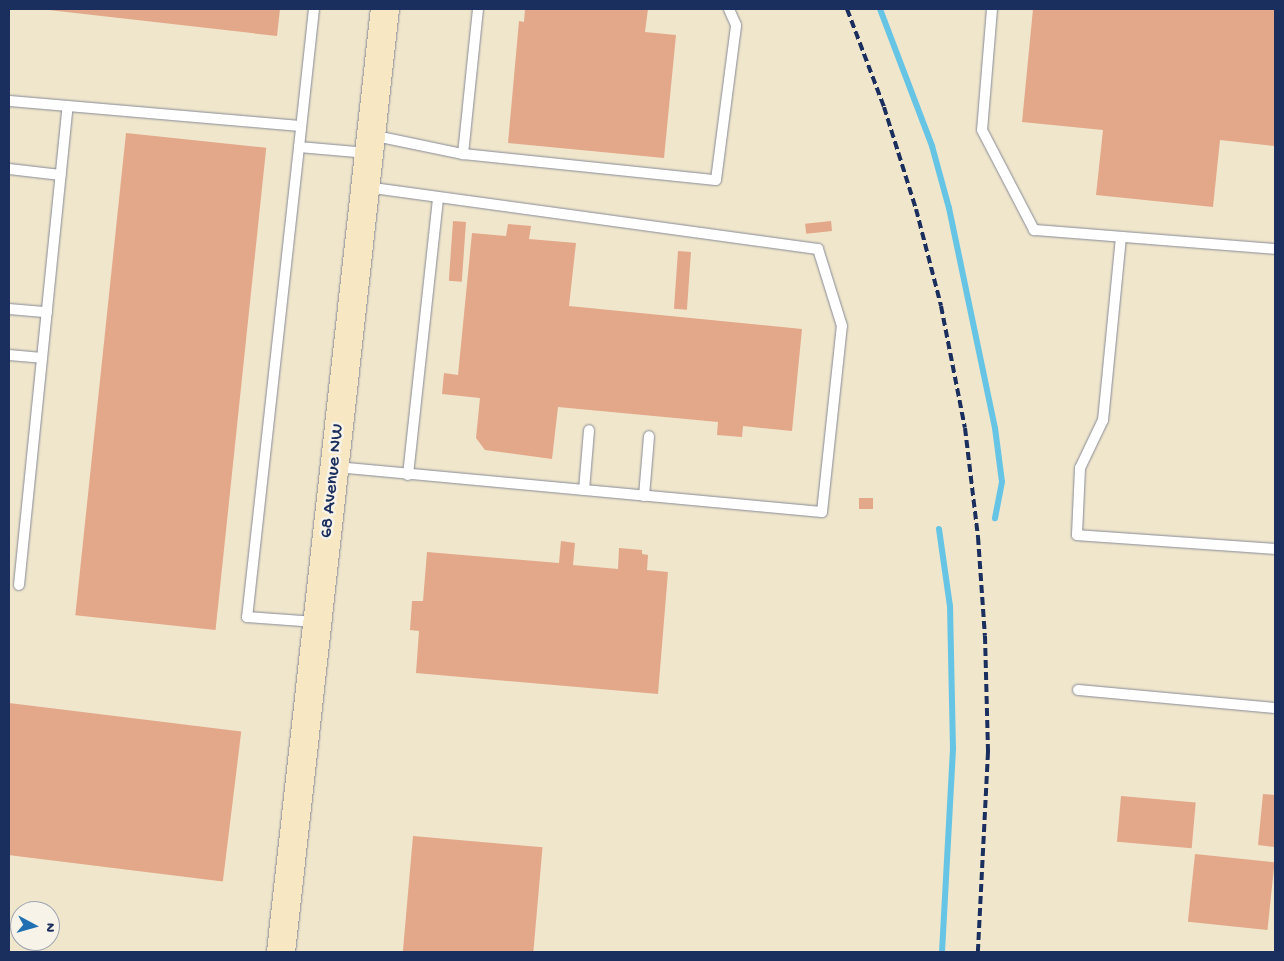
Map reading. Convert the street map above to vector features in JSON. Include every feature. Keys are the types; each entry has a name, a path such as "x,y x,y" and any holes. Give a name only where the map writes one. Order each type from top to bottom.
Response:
{"street":[{"name":"68 Avenue NW","path":"281,952 385,9"}],"lane":[{"path":"314,9 247,617 318,622"},
{"path":"463,154 478,9"},
{"path":"298,147 370,144 716,180 736,25 729,9"},
{"path":"992,9 982,130 1034,230 1275,249"},
{"path":"9,101 301,126"},
{"path":"19,586 68,106"},
{"path":"9,169 61,175"},
{"path":"334,467 822,512 842,326 818,249 365,187"},
{"path":"408,475 438,198"},
{"path":"1121,237 1103,420 1080,468 1077,535 1275,549"},
{"path":"9,308 47,312"},
{"path":"9,354 42,358"},
{"path":"584,490 589,430"},
{"path":"644,496 649,436"},
{"path":"1078,690 1275,708"}],"building":[{"path":"40,9 280,9 277,36"},
{"path":"525,9 648,9 645,32 676,35 664,158 508,143 519,21 524,22"},
{"path":"1033,9 1275,9 1275,146 1220,140 1213,207 1096,195 1103,130 1022,122"},
{"path":"126,133 266,148 216,630 75,615"},
{"path":"453,221 466,222 462,282 449,281"},
{"path":"831,221 832,231 806,234 805,224"},
{"path":"508,224 531,226 529,239 576,243 569,306 802,329 792,431 743,426 742,437 717,435 718,422 558,407 552,459 485,450 476,438 480,398 442,394 444,373 458,375 472,233 506,236"},
{"path":"678,251 691,252 687,310 674,309"},
{"path":"859,498 873,498 873,509 859,509"},
{"path":"561,541 575,543 573,565 618,569 619,548 642,550 642,554 648,555 647,570 668,572 658,694 416,673 419,631 410,630 412,601 423,601 427,552 559,563"},
{"path":"9,703 241,732 223,881 9,855"},
{"path":"1263,794 1275,795 1275,847 1258,845"},
{"path":"1121,796 1196,803 1192,848 1117,842"},
{"path":"413,836 543,847 533,952 403,952"},
{"path":"1195,854 1275,862 1267,930 1188,922"}],"waterway":[{"path":"880,9 932,146 949,208 995,428 1002,482 995,518"},
{"path":"939,529 950,606 953,749 942,952"}],"railway":[{"path":"847,9 884,107 916,209 941,306 965,428 978,537 985,636 988,752 978,952"}]}
